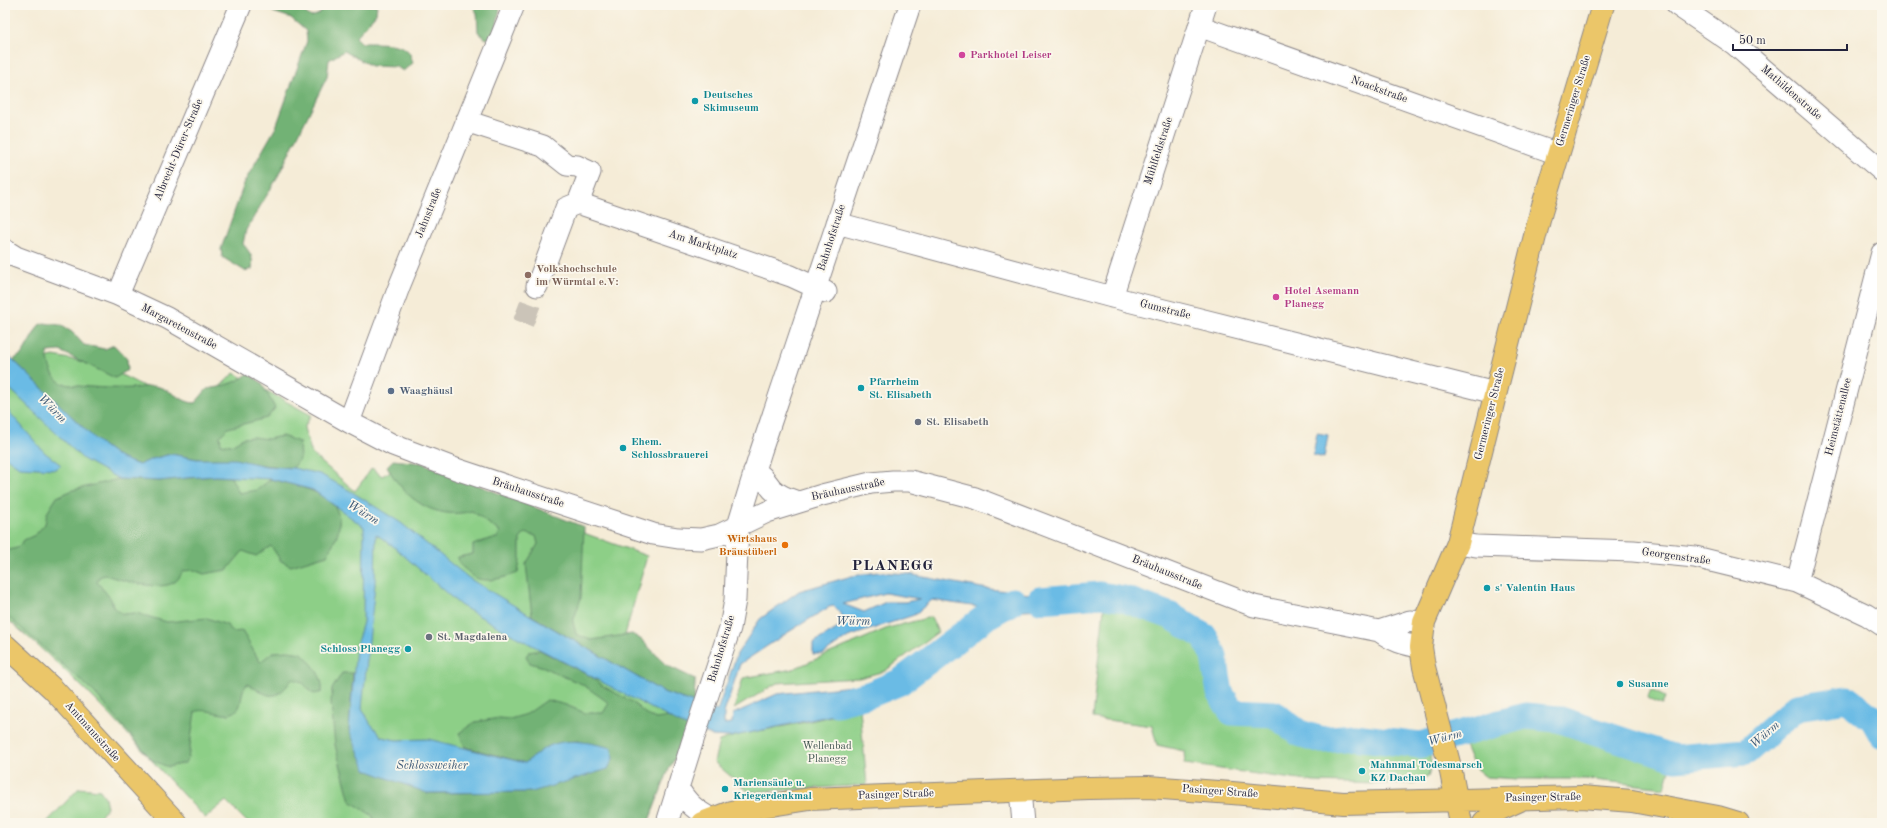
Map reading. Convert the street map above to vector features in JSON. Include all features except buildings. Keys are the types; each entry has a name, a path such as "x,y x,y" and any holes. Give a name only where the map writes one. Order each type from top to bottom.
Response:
{"main road":[{"name":"Germeringer Straße","path":"1461,823 1447,758 1424,667 1421,647 1424,622 1458,543 1541,212 1603,5"},
{"name":"Amtmannstraße","path":"5,645 53,689 176,823"},
{"name":"Pasinger Straße","path":"707,821 751,808 810,799 1148,787 1343,803 1581,797 1632,801 1718,817 1738,823"},
{"path":"1484,823 1498,810 1523,798"}],"street":[{"name":"Albrecht-Dürer-Straße","path":"118,295 241,5"},
{"name":"Jahnstraße","path":"347,421 399,287 514,5"},
{"name":"Bahnhofstraße","path":"667,823 730,628 735,600 738,526 754,471 821,290 837,223 910,5"},
{"name":"Mühlfeldstraße","path":"1112,297 1206,5"},
{"name":"Mathildenstraße","path":"1677,5 1734,44 1882,172"},
{"name":"Noackstraße","path":"1199,26 1558,154"},
{"path":"466,121 543,146 567,165 577,166 590,172 578,202 566,208 537,286"},
{"name":"Am Marktplatz","path":"578,202 791,276 821,290"},
{"name":"Gumstraße","path":"837,223 1112,297 1495,393"},
{"name":"Margaretenstraße","path":"5,250 16,257 118,295 167,318 347,421"},
{"name":"Heimstättenallee","path":"1797,582 1882,252"},
{"name":"Bräuhausstraße","path":"347,421 393,445 456,469 653,534 678,538 701,539 719,535 767,512 798,502 871,483 910,481 975,498 1254,606 1379,631 1388,638 1404,645 1421,647"},
{"path":"754,471 762,474 772,489 783,497 798,502"},
{"name":"Georgenstraße","path":"1458,543 1476,546 1633,551 1695,557 1797,582 1867,615 1882,625"},
{"name":"Bräuhausstraße","path":"1379,631 1410,621 1424,622"},
{"path":"678,787 683,798 707,821"},
{"path":"1020,791 1023,823"}],"green space":[{"path":"271,5 295,5 311,17 319,14 327,5 377,5 376,14 356,37 362,43 386,44 404,48 410,54 413,63 403,71 397,67 371,66 344,51 329,60 327,77 276,180 246,230 243,244 251,255 252,269 245,271 222,257 221,249 245,181 276,127 307,41 306,31 291,18 273,12"},
{"path":"472,5 503,5 500,7 495,37 486,39 478,32 477,13"},
{"path":"44,323 60,325 72,332 84,345 105,349 114,345 127,359 128,370 115,378 60,351 47,352 52,373 60,382 64,384 117,388 154,386 160,387 185,401 195,403 207,389 237,381 248,374 261,382 275,408 267,418 228,428 220,436 221,444 231,445 243,438 253,437 268,439 282,436 299,442 300,459 293,468 197,459 171,454 152,459 139,465 120,458 97,441 13,360 22,354 39,325"},
{"path":"54,356 102,365 194,412 234,373 311,415 304,428 312,454 355,491 372,468 382,476 400,466 647,556 625,635 666,674 695,679 694,703 682,745 669,769 648,823 248,823 226,801 205,818 124,729 60,666 5,617 5,366"},
{"path":"393,460 422,463 584,527 581,598 573,622 576,634 591,640 632,634 642,640 666,665 695,679 694,703 663,692 532,616 526,564 538,544 536,536 525,533 520,539 520,560 518,573 490,580 474,577 459,564 458,557 473,554 473,545 489,539 497,538 500,532 472,511 446,513 433,510 422,505 402,488 394,478 387,466"},
{"path":"216,476 231,477 239,493 257,490 271,479 316,492 326,498 334,506 338,515 339,526 333,545 327,555 291,566 281,561 271,546 256,556 243,551 227,570 204,574 194,570 183,571 177,580 170,584 161,586 152,586 121,580 105,575 99,577 97,582 111,599 113,607 123,614 136,613 167,622 207,618 227,625 233,632 242,631 260,662 273,652 288,651 302,653 319,676 322,692 314,694 311,693 304,684 292,679 281,692 276,695 266,694 247,684 242,692 241,703 237,710 233,713 222,714 206,711 195,712 188,759 185,763 168,767 152,760 94,692 5,614 5,551 17,548 24,540 35,535 45,524 47,513 57,497 73,490 119,479 159,481"},
{"path":"1104,608 1119,609 1163,622 1190,638 1206,654 1213,697 1227,718 1271,723 1294,740 1324,747 1354,745 1388,751 1430,750 1432,764 1428,777 1414,783 1379,784 1314,782 1185,764 1184,751 1157,745 1152,726 1092,718"},
{"path":"931,617 938,632 885,671 859,678 777,683 734,709 743,678 793,669 888,628"},
{"path":"540,650 592,677 601,685 632,702 647,715 656,719 669,717 688,726 682,745 669,769 648,823 374,823 373,816 350,801 335,745 331,703 332,689 342,673 353,673 349,730 427,793 532,792 580,741 563,742 550,746 525,763 465,747 459,733 475,722 499,718 510,719 527,714 547,700 566,705 585,713 603,713 609,703 582,684 544,667 530,663 526,656 529,652"},
{"path":"1651,690 1665,697 1662,705 1647,698"},
{"name":"Wellenbad Planegg","path":"860,709 867,785 749,792 714,762 719,741 738,735 806,722"},
{"path":"1530,724 1559,728 1671,766 1665,788 1586,779 1517,779 1486,777 1474,767 1464,743"},
{"path":"79,788 100,790 105,797 107,808 95,823 46,823"}],"water":[{"name":"Schlossweiher","path":"5,352 97,441 120,458 139,465 152,459 171,454 197,459 235,459 266,466 293,468 320,474 401,523 470,579 528,614 663,692 717,711 737,654 760,619 799,591 852,576 878,572 908,574 982,588 1030,594 1064,593 1077,598 1065,608 1005,611 932,600 914,615 848,637 823,654 813,654 813,643 840,627 841,615 834,606 829,607 740,664 724,713 724,724 732,723 733,714 777,694 871,684 874,697 871,707 730,737 712,736 681,724 509,633 460,605 393,546 376,534 375,584 362,708 370,723 382,737 396,740 428,739 525,763 545,748 562,742 570,741 595,744 612,748 613,759 608,769 532,792 427,793 366,770 349,730 356,646 363,622 364,527 313,490 271,479 216,476 159,481 119,479 83,459 5,384","holes":["885,593 920,599 905,602 886,602 864,612 843,604"]},
{"path":"5,407 44,452 61,465 56,469 19,467 5,457"},
{"path":"1317,433 1328,435 1324,458 1313,455"}],"waterway":[{"name":"Würm","path":"1040,600 1100,595 1124,599 1171,616 1205,637 1214,657 1220,693 1232,712 1274,714 1299,733 1322,740 1354,737 1420,745 1525,716 1558,719 1675,758 1746,752 1797,707 1847,699 1873,719 1882,735"},
{"name":"Würm","path":"837,703 871,694 900,682 987,616 1013,601"}],"tunnel":[{"path":"523,323 537,286"}],"place":[{"name":"Parkhotel Leiser","path":"962,55"},
{"name":"Deutsches Skimuseum","path":"695,101"},
{"name":"Volkshochschule im Würmtal e.V:","path":"528,275"},
{"name":"Hotel Asemann Planegg","path":"1276,297"},
{"name":"Pfarrheim St. Elisabeth","path":"861,388"},
{"name":"Waaghäusl","path":"391,391"},
{"name":"St. Elisabeth","path":"918,422"},
{"name":"Ehem. Schlossbrauerei","path":"623,448"},
{"name":"Wirtshaus Bräustüberl","path":"785,545"},
{"name":"s' Valentin Haus","path":"1487,588"},
{"name":"St. Magdalena","path":"429,637"},
{"name":"Schloss Planegg","path":"408,649"},
{"name":"Susanne","path":"1620,684"},
{"name":"Mahnmal Todesmarsch KZ Dachau","path":"1362,771"},
{"name":"Mariensäule u. Kriegerdenkmal","path":"725,789"}],"district":[{"name":"PLANEGG","path":"893,566"}]}
